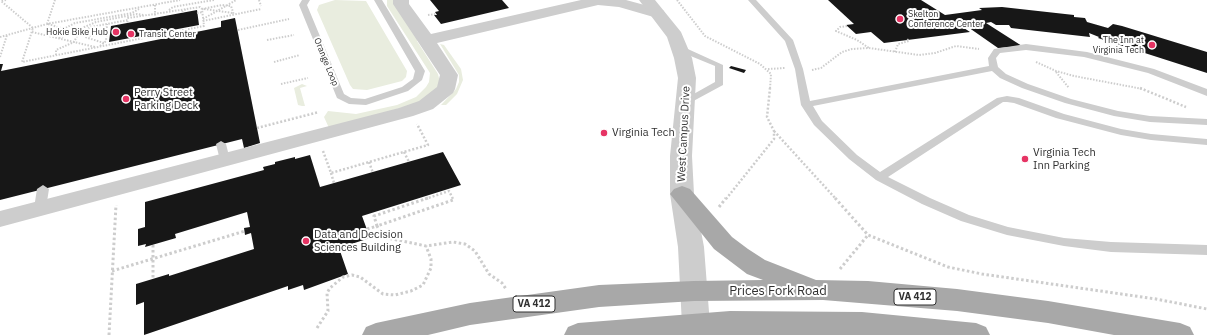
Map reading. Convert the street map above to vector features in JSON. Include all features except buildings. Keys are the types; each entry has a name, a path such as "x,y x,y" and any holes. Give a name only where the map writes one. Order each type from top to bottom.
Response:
{"main road":[{"path":"682,194 723,243 739,256 763,270 832,280"},
{"name":"Prices Fork Road","path":"376,335 470,314 599,296 694,291 832,280 920,297 1041,311 1108,321 1180,335"},
{"path":"578,335 697,330 793,323 862,324 976,335"}],"street":[{"path":"0,219 41,199 223,152 406,112 433,101 446,89 449,79 447,71 401,4 402,0"},
{"path":"427,40 600,1 652,7"},
{"name":"West Campus Drive","path":"652,7 675,36 687,78 681,156 682,194 691,247 697,330"}],"lane":[{"name":"Orange Loop","path":"306,0 303,5 340,96 349,101 366,102 405,89 417,80 420,72 378,0"},
{"path":"752,0 789,40 799,69 802,91 806,105 818,123 853,158 880,177 926,201 966,218 1014,233 1064,242 1111,247 1207,250"},
{"path":"1207,93 1169,77 1120,62 1084,54 1026,47 997,51 992,58 994,68 1003,76 1025,86 1087,107 1150,119 1207,122"},
{"path":"679,48 719,65 720,83 686,102"},
{"path":"806,105 994,68"},
{"path":"880,177 1000,100 1007,99 1016,100 1073,119 1121,132 1151,137 1207,142"}],"path":[{"path":"6,0 1,1 34,28"},
{"path":"48,24 55,0"},
{"path":"0,37 48,24 180,0"},
{"path":"67,34 58,32 76,24 137,14 155,15 173,8 214,0"},
{"path":"203,20 236,0"},
{"path":"203,20 261,8 259,0"},
{"path":"677,0 705,36 768,69 771,74 767,117 769,124 868,235 954,268 982,274 1156,299 1207,309"},
{"path":"155,5 155,15"},
{"path":"202,9 231,6 234,14"},
{"path":"59,38 96,21 132,13 142,7"},
{"path":"167,11 200,7 202,9 234,14"},
{"path":"182,12 187,9"},
{"path":"34,28 22,62 204,26 202,9"},
{"path":"197,13 203,12"},
{"path":"428,15 436,14"},
{"path":"56,55 56,50 74,42 81,33 91,27 128,21 128,18 145,15"},
{"path":"238,30 289,19"},
{"path":"48,24 62,29 89,35 107,33"},
{"path":"32,32 97,47 106,41 107,25"},
{"path":"104,43 85,39 89,35 107,25"},
{"path":"847,26 840,27 836,31 857,40 869,48"},
{"path":"267,40 294,34"},
{"path":"0,57 7,35"},
{"path":"895,52 898,44 909,41 907,39"},
{"path":"809,70 821,68 842,52 852,49 869,48 928,55 956,46 979,49"},
{"path":"274,62 300,56"},
{"path":"1031,60 1056,71 1137,87 1163,96 1191,110"},
{"path":"768,69 789,68"},
{"path":"1056,71 1067,84 1070,94"},
{"path":"281,84 308,78"},
{"path":"257,128 319,112"},
{"path":"331,173 428,145 416,121"},
{"path":"717,212 770,146 774,139 774,131"},
{"path":"322,146 334,183"},
{"path":"404,152 410,162"},
{"path":"369,162 373,173"},
{"path":"367,229 377,226 453,200 449,191 390,209 374,216 377,226 383,237 426,246 438,243 454,242 471,247 489,274 502,283 506,289"},
{"path":"109,335 117,203"},
{"path":"112,271 244,231"},
{"path":"832,280 868,235"},
{"path":"153,244 153,279"},
{"path":"317,328 328,311 327,293 330,288 343,278 352,275 360,277 383,294 395,295 406,293 422,285 431,268 431,259 426,246"}],"shaded area":[{"path":"335,0 366,1 407,71 406,77 402,81 367,90 353,89 317,10 319,5"},
{"path":"387,0 396,0 419,38 417,41 438,74 440,82 437,89 418,103 329,128 324,117 328,111 356,114 397,105 416,97 429,82 430,73 387,6"},
{"path":"440,44 444,45 461,69 463,80 457,94 446,105 441,105 456,89 459,82 459,75"},
{"path":"302,84 307,86 300,88 305,106 298,105 294,88"}],"place":[{"name":"Skelton Conference Center","path":"900,19"},
{"name":"Hokie Bike Hub","path":"116,32"},
{"name":"Transit Center","path":"131,34"},
{"name":"The Inn at Virginia Tech","path":"1152,45"},
{"name":"Perry Street Parking Deck","path":"126,99"},
{"name":"Virginia Tech","path":"604,133"},
{"name":"Virginia Tech Inn Parking","path":"1025,159"},
{"name":"Data and Decision Sciences Building","path":"306,241"}]}
